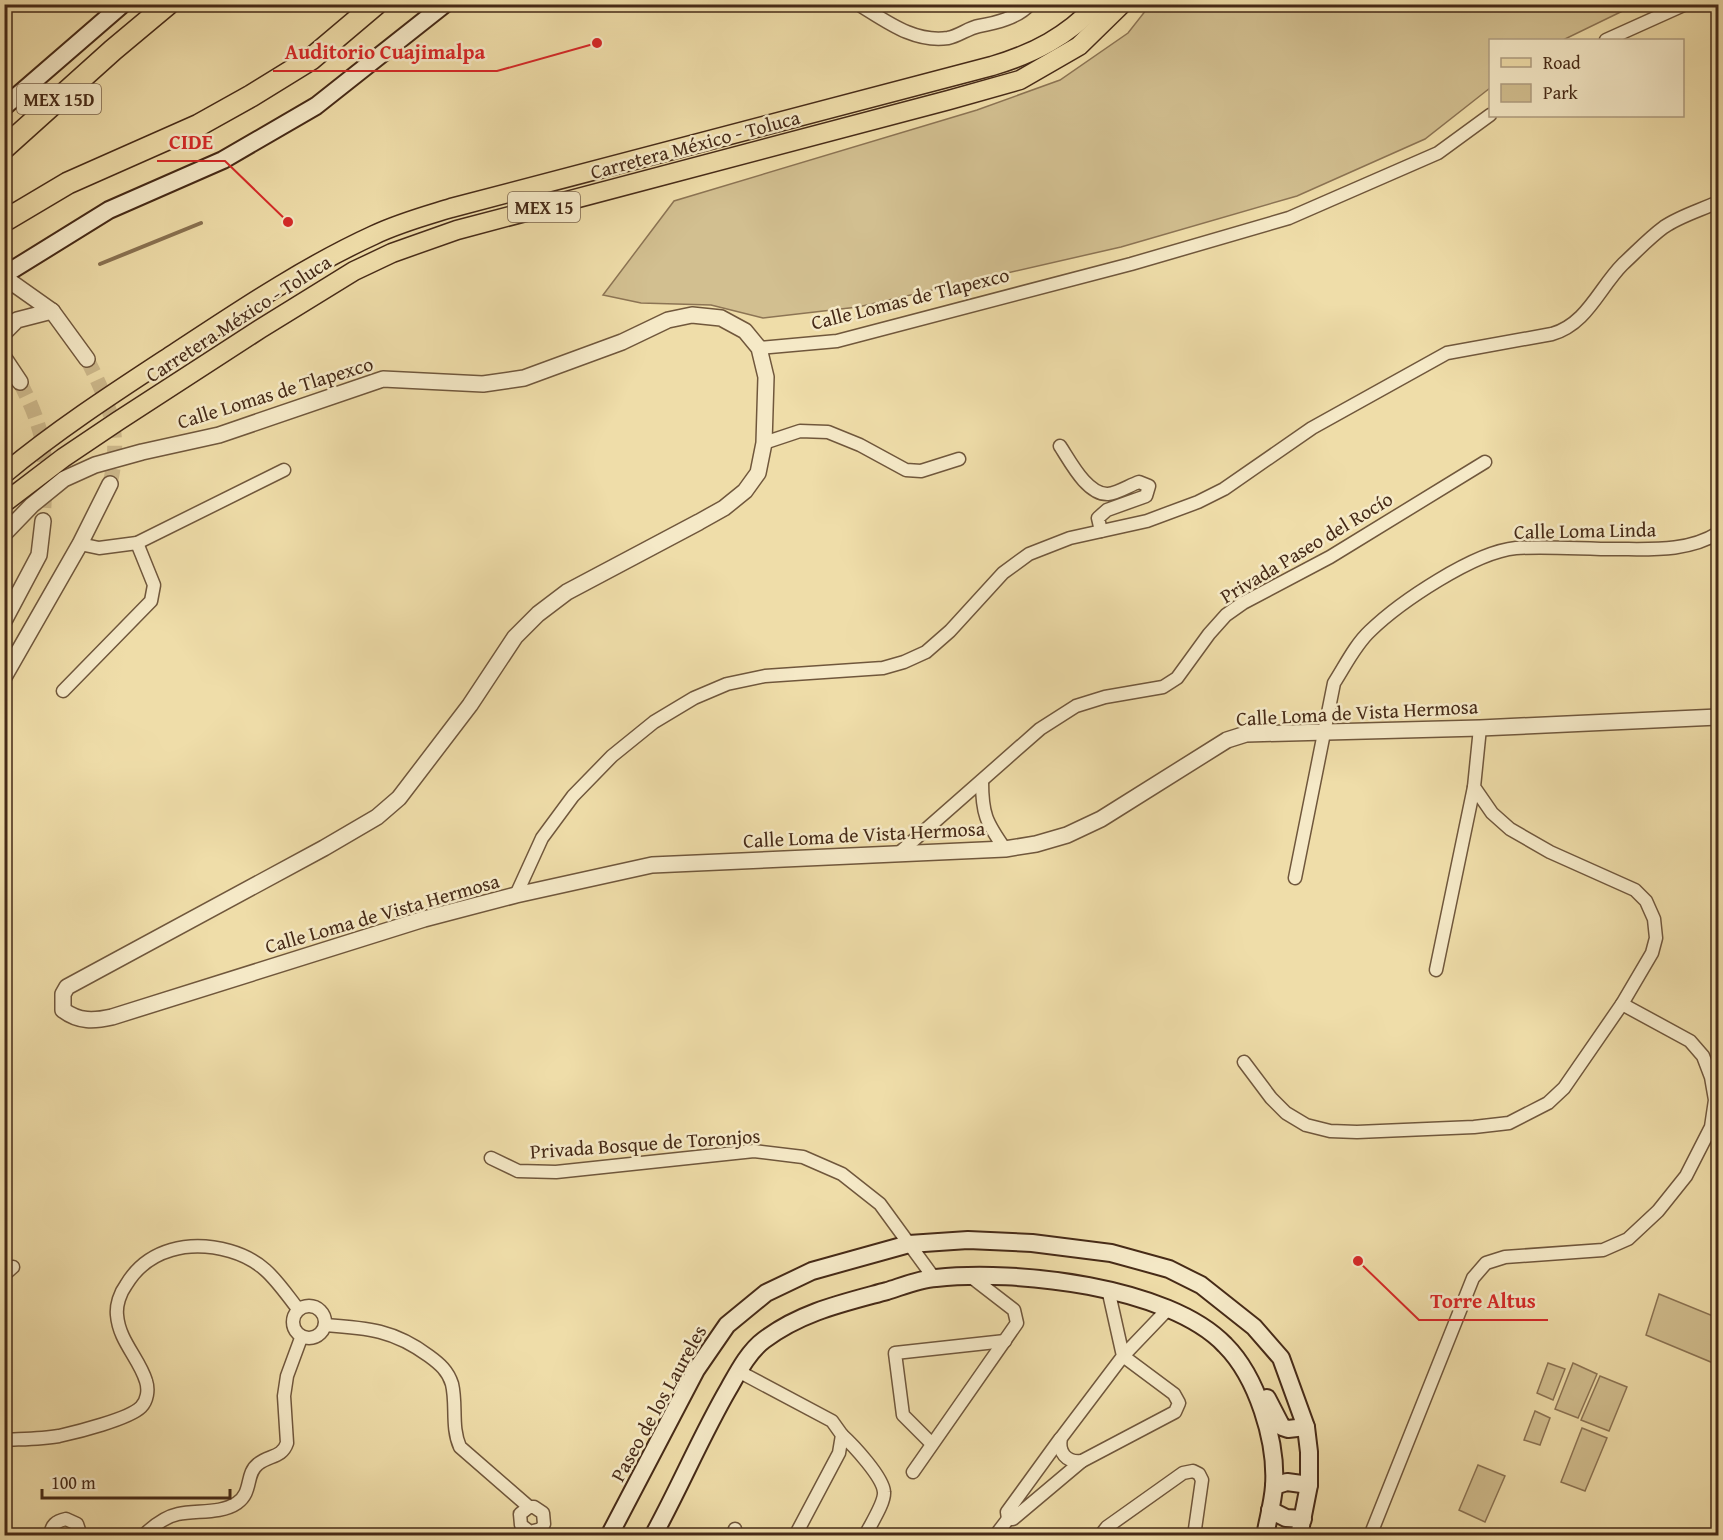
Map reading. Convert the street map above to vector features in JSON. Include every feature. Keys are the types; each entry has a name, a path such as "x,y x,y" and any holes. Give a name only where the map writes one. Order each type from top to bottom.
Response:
{"highway":[{"name":"MEX 15D","path":"4,148 168,4"},
{"path":"5,220 68,183 199,125 250,96 311,59 376,4"}],"main road":[{"path":"4,107 123,4"},
{"path":"4,276 109,210 223,160 316,106 445,4"},
{"name":"Carretera México - Toluca","path":"4,474 98,404 248,305 327,258 375,234 409,220 451,208 1000,64 1040,48 1062,35 1083,20 1097,4"},
{"name":"Carretera México - Toluca","path":"4,502 72,452 260,328 354,271 392,253 457,230 1020,80 1079,46 1122,4"},
{"name":"Paseo de los Laureles","path":"609,1536 696,1370 727,1325 766,1293 812,1271 909,1244 968,1240 1032,1243 1110,1253 1169,1269 1201,1284 1254,1327 1281,1358 1306,1427 1309,1485 1299,1536"},
{"path":"653,1536 714,1413 738,1371 761,1342 788,1323 825,1308 934,1278 970,1276 1033,1278 1108,1289 1167,1309 1210,1331 1227,1346 1252,1387 1269,1433 1273,1451 1274,1486 1265,1536"},
{"path":"1227,1346 1246,1354 1282,1427 1288,1429 1306,1427"},
{"path":"1274,1486 1287,1482 1309,1485"},
{"path":"1270,1510 1286,1518 1303,1518"}],"street":[{"path":"858,4 906,33 931,39 951,38 973,27 994,23 1026,6"},
{"path":"1608,39 1686,4"},
{"name":"Calle Lomas de Tlapexco","path":"4,534 32,505 64,479 95,465 219,435 383,379 483,384 524,378 622,342 668,320 692,315 721,318 745,331 759,348 837,341 1131,264 1289,218 1438,153 1489,116"},
{"path":"516,895 542,838 573,796 612,756 654,722 694,698 727,684 765,676 884,668 926,652 950,631 1003,573 1029,554 1070,538 1147,521 1198,502 1224,489 1312,428 1447,353 1566,330 1578,321 1621,267 1665,226 1719,202"},
{"path":"4,276 52,311 87,359"},
{"path":"4,333 17,320 52,311"},
{"name":"Calle Loma de Vista Hermosa","path":"759,348 766,377 764,443 758,473 745,491 724,508 567,592 538,614 515,637 470,705 399,798 377,817 324,848 75,981 67,987 63,994 63,1010 72,1017 85,1020 112,1017 424,919 516,895 652,865 1005,849 1036,844 1067,835 1101,819 1227,740 1246,734 1480,728 1719,717"},
{"path":"4,358 20,382"},
{"path":"764,443 800,431 828,432 860,445 906,470 921,471 958,459"},
{"path":"1060,446 1089,487 1097,492 1108,494 1139,482 1149,486 1146,496 1107,510 1098,518 1101,531"},
{"name":"Privada Paseo del Rocío","path":"898,854 1040,729 1076,706 1106,697 1163,687 1170,683 1177,678 1226,615 1242,603 1330,556 1485,462"},
{"path":"80,544 99,548 137,543 284,470"},
{"path":"4,677 80,544 110,484"},
{"path":"4,621 39,555 43,521"},
{"name":"Calle Loma Linda","path":"1295,878 1334,683 1369,632 1404,604 1484,556 1514,548 1661,549 1687,545 1719,533"},
{"path":"63,691 151,601 154,585 137,543"},
{"path":"1436,970 1474,787 1480,728"},
{"path":"982,781 982,806 988,825 1005,849"},
{"path":"1244,1062 1271,1098 1286,1113 1306,1125 1330,1131 1474,1127 1509,1123 1548,1103 1564,1088 1622,1004 1652,953 1656,938 1654,919 1646,901 1635,890 1550,852 1510,829 1492,813 1474,787"},
{"path":"1370,1536 1473,1278 1486,1263 1505,1257 1603,1250 1629,1239 1658,1211 1686,1176 1711,1127 1715,1101 1711,1077 1703,1056 1690,1041 1622,1004"},
{"name":"Privada Bosque de Toronjos","path":"491,1158 518,1171 556,1172 754,1151 803,1157 842,1174 880,1204 934,1278"},
{"path":"4,1440 58,1436 126,1416 142,1406 147,1395 147,1382 121,1336 117,1313 121,1292 133,1273 154,1255 181,1248 214,1247 242,1255 266,1268 298,1309"},
{"path":"913,1472 931,1443 1017,1323 1014,1310 970,1276"},
{"path":"995,1536 1008,1519 1013,1519 1082,1461 1178,1408 1178,1398 1174,1394 1123,1356 1108,1289"},
{"path":"307,1305 317,1308 324,1315 326,1325 321,1334 311,1339 301,1338 293,1330 292,1319 298,1309 307,1305"},
{"path":"1008,1519 1006,1512 1123,1356 1167,1309"},
{"path":"326,1325 392,1334 415,1345 445,1369 452,1385 456,1439 460,1447 529,1507 520,1514 521,1525 525,1530 533,1533"},
{"path":"143,1536 157,1523 176,1514 219,1509 235,1504 244,1497 249,1488 250,1476 256,1465 284,1450 287,1443 284,1396 287,1376 301,1338"},
{"path":"931,1443 903,1415 895,1353 1005,1341"},
{"path":"738,1371 832,1421 842,1436 857,1449 881,1484 884,1493 882,1503 865,1536"},
{"path":"795,1536 839,1453 842,1436"},
{"path":"1061,1438 1060,1450 1063,1455 1076,1462 1082,1461"},
{"path":"1100,1536 1107,1527 1183,1473 1193,1471 1199,1474 1202,1480 1194,1536"},
{"path":"50,1536 55,1523 66,1519 77,1524 81,1535"}],"green space":[{"path":"1150,5 1635,5 1565,39 1489,39 1489,89 1425,139 1297,196 1121,247 858,307 763,318 711,305 641,303 603,295 674,201 977,110 1060,80 1128,33"},
{"path":"1659,1294 1718,1318 1718,1365 1646,1335"},
{"path":"1548,1363 1565,1369 1553,1400 1537,1393"},
{"path":"1573,1363 1597,1374 1578,1418 1555,1409"},
{"path":"1600,1376 1627,1387 1609,1431 1581,1420"},
{"path":"1535,1411 1550,1418 1540,1445 1524,1440"},
{"path":"1582,1428 1607,1438 1585,1491 1561,1482"},
{"path":"1478,1465 1505,1476 1485,1522 1459,1510"}],"waterway":[{"path":"100,264 201,223"}],"tunnel":[{"path":"87,359 108,405 112,420 115,449 110,484"},
{"path":"20,382 35,417 43,446 45,471 43,521"}],"place":[{"name":"Auditorio Cuajimalpa","path":"597,43"},
{"name":"CIDE","path":"288,222"},
{"name":"Torre Altus","path":"1358,1261"}]}
